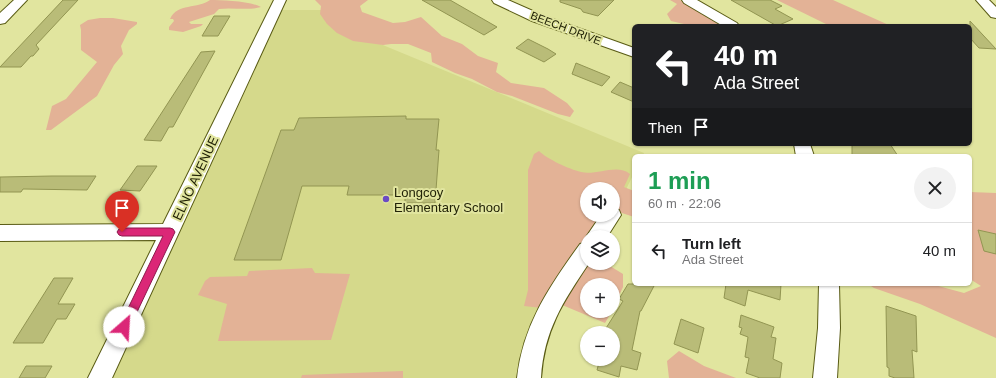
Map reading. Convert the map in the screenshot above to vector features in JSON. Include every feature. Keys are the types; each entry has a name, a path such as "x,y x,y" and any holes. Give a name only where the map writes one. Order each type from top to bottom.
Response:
{"street":[{"path":"0,20 21,0"},
{"name":"ELNO AVENUE","path":"100,378 280,0"},
{"name":"BEECH DRIVE","path":"498,0 537,18 632,52"},
{"path":"688,0 729,24"},
{"path":"0,233 170,232"},
{"path":"529,378 529,368 540,323 554,297 580,260"},
{"path":"825,378 829,328 829,286"}],"shaded area":[{"path":"210,0 243,2 261,7 251,9 219,9 214,14 189,22 191,24 203,24 201,26 183,32 169,30 169,27 174,21 173,19 170,19 173,14 183,8 200,5"},
{"path":"315,0 368,0 360,6 362,12 393,23 405,22 421,17 442,36 462,44 478,56 498,63 496,72 511,83 544,88 567,103 574,111 570,117 497,92 472,79 432,62 431,53 408,44 383,45 353,41 337,33 327,24 320,14 321,6"},
{"path":"670,0 680,0 720,24 684,24 671,21 667,14 677,4"},
{"path":"777,0 833,0 887,24 826,24"},
{"name":"Longcoy Elementary School","path":"275,10 325,10 344,29 644,153 632,154 632,177 620,202 620,182 580,182 580,222 587,222 587,230 580,230 580,250 554,297 529,378 100,378"},
{"path":"113,18 137,22 137,24 129,30 121,46 123,54 114,65 97,96 51,130 46,130 52,106 66,99 97,62 81,50 80,25 88,20"},
{"path":"539,151 570,169 581,172 587,173 619,170 630,174 624,187 632,190 632,216 620,212 620,182 580,182 580,222 601,222 594,230 580,230 580,270 616,270 623,274 623,287 620,293 620,278 580,278 580,312 548,299 542,308 524,306 528,290 528,170 534,154"},
{"path":"972,192 996,193 996,338 920,304 871,286 938,286 964,293 981,286 972,280"},
{"path":"312,268 315,273 350,274 331,340 218,341 227,304 198,295 205,281 210,277 247,276 249,271"},
{"path":"593,318 608,318 605,323"},
{"path":"679,351 704,366 736,378 669,378 667,361"},
{"path":"403,371 403,378 301,378 302,375"}],"building":[{"path":"63,0 78,0 36,45 39,49 33,56 31,56 21,67 0,67"},
{"path":"422,0 450,0 497,27 484,35"},
{"path":"560,0 614,0 598,16 583,12 581,9 560,2"},
{"path":"731,0 770,0 782,6 775,9 793,19 782,24 773,24"},
{"path":"214,16 230,16 218,36 202,36"},
{"path":"970,21 996,49 979,48 972,40 972,24 970,24"},
{"path":"528,39 556,54 544,62 516,48"},
{"path":"215,51 173,127 169,127 161,141 144,140 201,52"},
{"path":"576,63 610,77 602,86 572,74"},
{"path":"620,82 632,87 632,101 611,92"},
{"name":"Longcoy Elementary School","path":"406,116 406,119 439,119 436,150 439,150 435,203 405,203 405,195 347,195 349,186 302,186 281,260 234,260 281,130 294,130 299,118"},
{"path":"852,146 891,146 897,154 852,154"},
{"path":"137,166 157,166 140,191 120,190"},
{"path":"96,176 87,190 23,189 21,192 0,192 0,177"},
{"path":"978,230 996,234 996,254 984,251"},
{"path":"54,278 73,278 58,304 75,304 66,319 57,319 43,343 13,343"},
{"path":"628,284 632,284 632,286 654,286 640,311 632,350 641,353 637,370 621,366 619,377 597,370 598,366 620,366 620,326 607,326 612,318 620,318 620,306 623,301 620,300 620,297"},
{"path":"726,286 781,286 780,300 748,290 745,306 724,298"},
{"path":"886,306 916,316 917,352 912,350 914,378 895,378 889,376 889,368 887,367"},
{"path":"741,315 774,327 771,337 776,338 773,359 782,363 780,378 760,378 746,373 749,358 745,357 748,337 740,334 742,328 739,327"},
{"path":"681,319 704,328 698,353 674,344"},
{"path":"26,366 52,366 45,378 19,378"}],"place":[{"name":"Longcoy Elementary School","path":"386,199"}],"route":[{"path":"122,232 170,232 124,327"}]}
